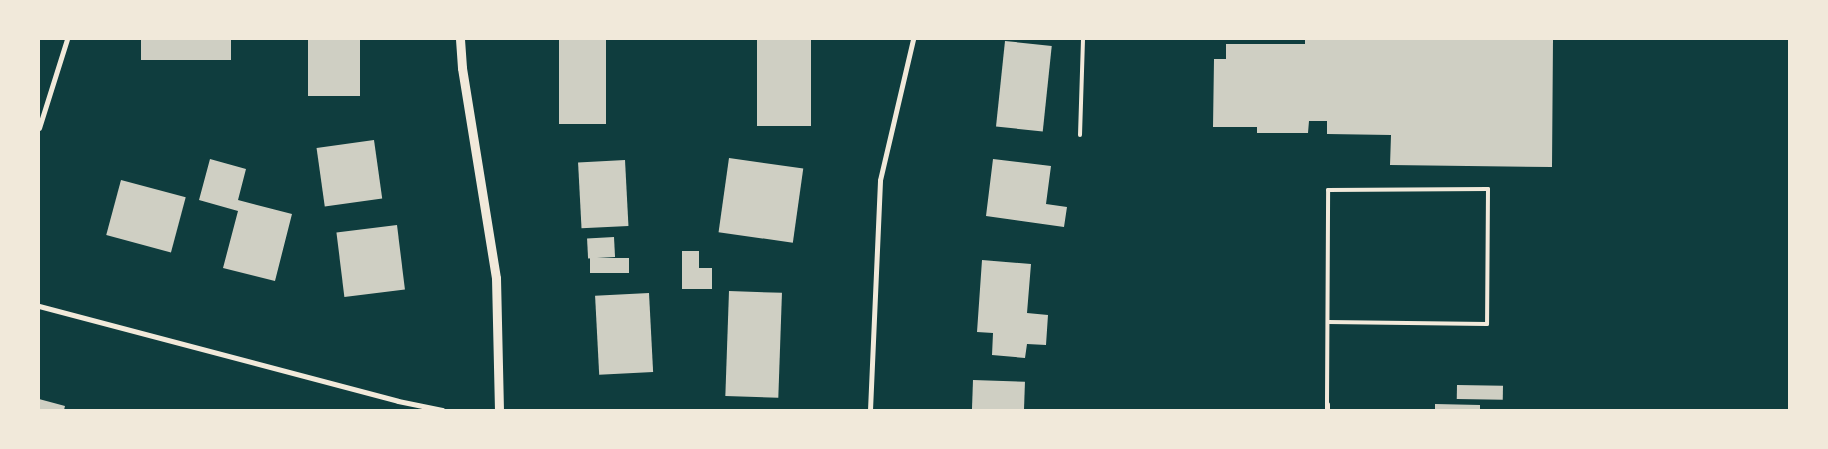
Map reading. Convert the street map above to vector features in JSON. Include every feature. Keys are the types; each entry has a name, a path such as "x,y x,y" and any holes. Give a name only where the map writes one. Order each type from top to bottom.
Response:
{"street":[{"path":"39,128 67,39"},
{"path":"460,39 462,68 496,278 499,410"},
{"path":"870,410 880,180 914,39"},
{"path":"39,306 398,401 442,410"}],"lane":[{"path":"1080,135 1083,39"},
{"path":"1327,407 1328,190 1488,189 1487,324 1328,322"}],"building":[{"path":"141,39 231,39 231,60 141,60"},
{"path":"308,39 360,39 360,96 308,96"},
{"path":"559,39 606,39 606,124 559,124"},
{"path":"757,39 811,39 811,126 757,126"},
{"path":"1305,39 1553,39 1552,167 1390,165 1391,135 1327,134 1327,121 1309,121 1308,133 1257,133 1257,127 1213,127 1214,59 1226,59 1226,44 1305,44"},
{"path":"1005,41 1052,46 1043,131 996,127"},
{"path":"374,140 382,198 325,206 317,148"},
{"path":"729,158 803,168 793,243 719,232"},
{"path":"210,159 246,169 238,200 292,214 275,281 223,268 238,211 199,200"},
{"path":"993,159 1051,166 1046,204 1067,207 1064,227 986,216"},
{"path":"625,160 628,226 582,228 578,162"},
{"path":"121,180 186,197 171,252 106,235"},
{"path":"397,225 405,290 344,297 336,232"},
{"path":"614,237 615,257 588,258 587,238"},
{"path":"682,251 699,251 699,268 712,268 712,289 682,289"},
{"path":"590,258 629,258 629,273 590,273"},
{"path":"982,260 1031,264 1027,313 1048,315 1046,345 1027,344 1025,358 992,355 993,333 977,332"},
{"path":"729,291 782,293 778,398 725,396"},
{"path":"649,293 653,372 599,375 595,296"},
{"path":"973,380 1025,382 1024,410 972,410"},
{"path":"1457,385 1503,386 1503,400 1457,399"},
{"path":"39,399 65,406 64,410 39,410"},
{"path":"1435,404 1480,405 1480,410 1435,410"}]}
